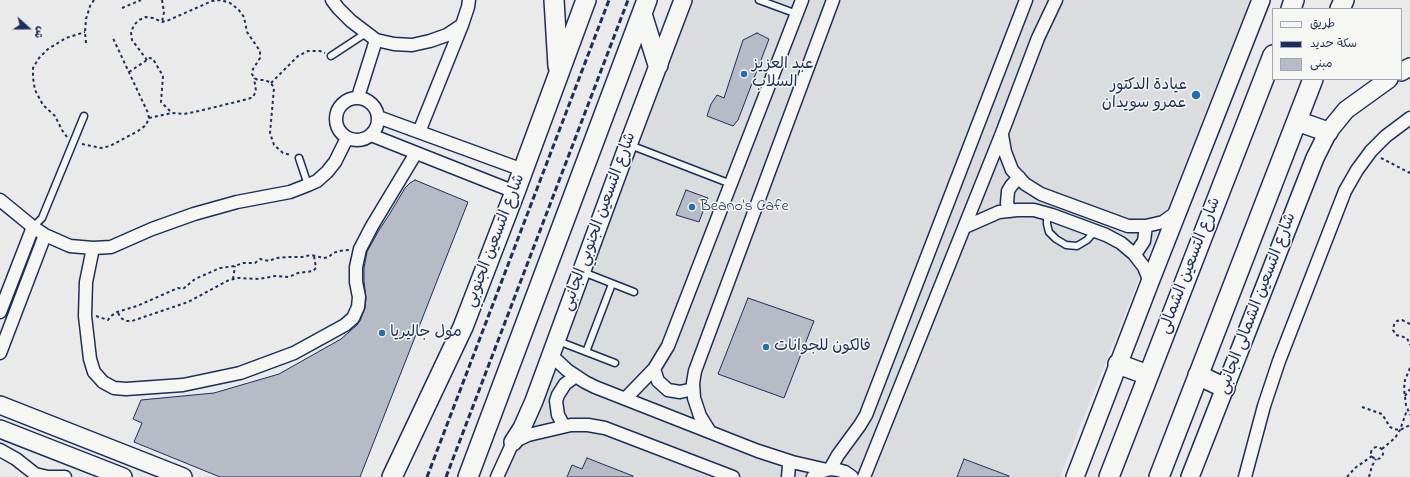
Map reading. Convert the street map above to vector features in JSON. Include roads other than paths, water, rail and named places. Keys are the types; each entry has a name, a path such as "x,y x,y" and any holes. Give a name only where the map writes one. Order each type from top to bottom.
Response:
{"main road":[{"path":"554,0 559,73"},
{"name":"شارع التسعين الجنوبي","path":"392,477 463,327 586,0"},
{"path":"644,7 658,65"},
{"path":"468,477 644,7"},
{"name":"شارع التسعين الشمالى","path":"1108,477 1272,58"},
{"path":"1159,477 1313,80"},
{"path":"1297,121 1328,132"},
{"path":"1118,364 1148,375"},
{"path":"1198,376 1225,388"}],"street":[{"path":"332,0 338,8 366,33 376,40 394,44 418,44 430,41 447,35 462,25"},
{"path":"419,132 462,25 469,0"},
{"name":"شارع التسعين الجنوبي الجانبى","path":"513,442 522,428 534,401 628,145 684,0"},
{"path":"626,398 654,369 668,346 802,0"},
{"path":"710,432 696,407 693,389 697,365 833,0"},
{"path":"812,477 820,472 828,470 866,415 1026,0"},
{"path":"864,477 1002,133 1038,38 1056,0"},
{"path":"1075,477 1177,212 1261,0"},
{"path":"358,98 376,40"},
{"name":"شارع التسعين الشمالى الجانبى","path":"1190,477 1315,158 1328,132 1346,110 1388,80"},
{"path":"351,98 364,98 374,105 378,116 378,123 375,130 371,135 359,140 346,138 337,127 335,120 339,107 351,98"},
{"path":"378,116 523,170"},
{"path":"1245,477 1272,384 1299,309 1345,191 1357,170 1371,151 1386,136 1410,118"},
{"path":"1002,133 1005,152 1012,170 1025,184 1040,194 1128,226 1146,226 1163,222 1177,212"},
{"path":"371,135 515,192"},
{"path":"0,200 33,228 70,246 93,248 111,247 152,229 194,214 237,202 290,192 317,181 335,162 346,138"},
{"path":"444,164 451,144"},
{"path":"93,248 86,282 85,316 90,359 94,372 103,382 114,388 126,389 183,385 240,373 294,353 345,325 354,318 358,307 359,297 356,282 356,267 360,249 372,226 416,154"},
{"path":"1010,211 1007,203 1008,191 1019,177"},
{"path":"964,227 999,212 1034,210 1106,235 1121,243 1134,254 1144,267 1150,282"},
{"path":"1134,254 1144,241 1146,226"},
{"path":"0,312 33,228"},
{"path":"0,354 45,235"},
{"path":"554,347 559,363 576,376 595,387 758,451 788,461 828,470 838,470 845,472 852,477"},
{"path":"654,369 658,381 668,390 680,392 693,389"},
{"path":"564,426 558,414 556,401 565,384 576,376"},
{"path":"0,405 183,477"},
{"path":"497,477 513,442 528,435 571,425 588,425 605,428 733,477"},
{"path":"0,429 116,476"},
{"path":"0,450 19,461 28,474 46,477 65,477"},
{"path":"788,461 788,477"}],"lane":[{"path":"759,0 797,14"},
{"path":"331,56 366,33"},
{"path":"33,228 42,218 84,116"},
{"path":"628,145 731,184"},
{"path":"299,158 308,185"},
{"path":"1046,214 1049,232 1056,239 1066,244 1077,246 1087,240 1095,231"},
{"path":"42,218 45,235"},
{"path":"581,272 634,292"},
{"path":"586,352 612,284"},
{"path":"554,347 586,352 615,363"}],"railway":[{"path":"427,477 609,0"},
{"path":"446,477 628,0"}],"place":[{"name":"عبد العزيز السلاب","path":"744,74"},
{"name":"عيادة الدكتور عمرو سويدان","path":"1196,95"},
{"name":"Beano's Cafe","path":"692,207"},
{"name":"مول جاليريا","path":"382,333"},
{"name":"فالكون للجوانات","path":"766,347"}]}
